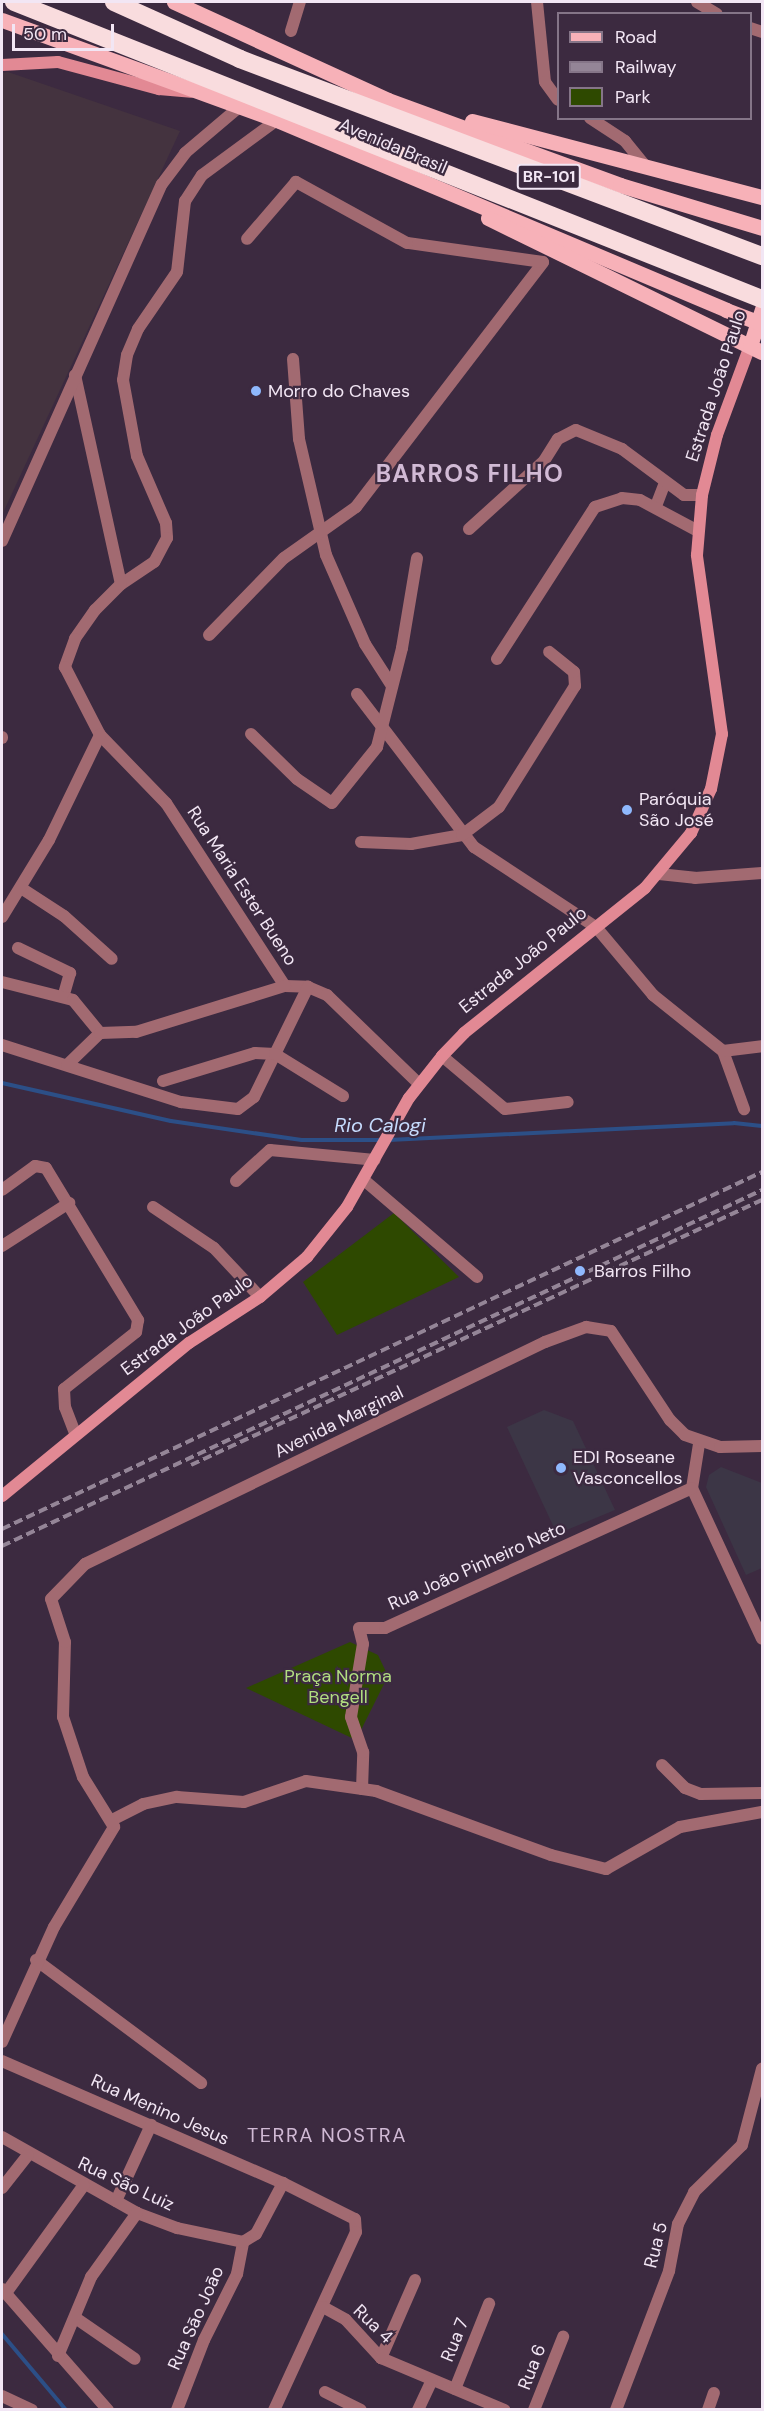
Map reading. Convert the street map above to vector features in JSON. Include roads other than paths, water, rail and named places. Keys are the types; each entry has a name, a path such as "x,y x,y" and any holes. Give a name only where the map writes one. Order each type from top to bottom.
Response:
{"highway":[{"name":"Avenida Brasil","path":"14,2 762,298"},
{"name":"Avenida Brasil","path":"114,2 240,59 759,255"}],"main road":[{"path":"174,2 417,111 629,189 761,228"},
{"name":"Avenida Brasil","path":"2,20 238,108 277,120 762,324"},
{"path":"2,65 58,62 159,89 195,92"},
{"path":"417,111 762,197"},
{"path":"458,197 519,236 756,349"},
{"name":"Estrada João Paulo","path":"2,1496 189,1343 260,1297 307,1257 364,1180 418,1083 442,1056 660,874 702,810 718,762 722,734 700,590 698,531 702,495 717,435 756,349 762,308"}],"street":[{"path":"291,31 300,2"},
{"path":"537,2 545,82 557,99"},
{"path":"697,2 714,12"},
{"path":"2,541 162,184 185,153 238,108"},
{"name":"Rua Maria Ester Bueno","path":"277,120 195,183 184,201 177,272 126,354 123,380 127,415 146,484 166,523 167,538 154,562 121,584 75,639 65,667 100,735 166,803 285,986 308,987 339,1005 418,1083"},
{"path":"593,120 625,141 645,166"},
{"path":"209,635 284,558 356,507 543,262 406,243 296,183 247,240"},
{"path":"293,358 299,439 320,534 365,644 392,686"},
{"path":"75,375 121,584"},
{"path":"469,529 544,461 558,439 576,430 622,449 684,495 702,495"},
{"path":"656,506 665,483"},
{"path":"497,659 595,507 622,498 656,506 698,531"},
{"path":"251,734 297,779 332,802 377,747 384,725 417,558"},
{"path":"362,842 411,844 462,835 513,792 575,686 574,672 549,652"},
{"path":"357,694 384,725 462,835 474,848 596,927 652,996 723,1051 744,1108"},
{"path":"2,917 21,888 100,735"},
{"path":"660,874 695,878 762,873"},
{"path":"21,888 64,916 112,959"},
{"path":"18,948 70,973 63,997"},
{"path":"2,982 73,1000 100,1033"},
{"path":"67,1065 100,1033 136,1032 285,986"},
{"path":"2,1045 181,1102 226,1110 246,1105 275,1054 308,987"},
{"path":"723,1051 762,1046"},
{"path":"163,1081 255,1053 275,1054 343,1096"},
{"path":"442,1056 505,1109 568,1102"},
{"path":"236,1181 270,1150 377,1155"},
{"path":"2,1190 41,1166 69,1203 138,1320 136,1332 64,1389 64,1407 76,1435"},
{"path":"364,1180 477,1278"},
{"path":"2,1246 69,1203"},
{"path":"153,1207 214,1248 260,1297"},
{"name":"Avenida Marginal","path":"112,1820 83,1777 63,1717 65,1642 51,1608 56,1590 85,1564 545,1342 586,1328 611,1331 670,1420 699,1444"},
{"path":"762,1446 699,1444 691,1472 692,1488 762,1639"},
{"name":"Rua João Pinheiro Neto","path":"362,1789 363,1752 351,1717 363,1644 359,1628 385,1628 692,1488"},
{"path":"662,1765 684,1788 700,1794 762,1793"},
{"path":"2,2042 36,1960 105,1848 112,1820 144,1804 166,1799 244,1802 306,1781 362,1789 498,1833 551,1856 606,1869 680,1827 762,1812"},
{"path":"36,1960 201,2083"},
{"name":"Rua Menino Jesus","path":"2,2061 350,2214 356,2232 323,2307"},
{"name":"Rua 5","path":"616,2409 669,2271 678,2224 694,2192 742,2145 762,2069"},
{"path":"116,2201 151,2125"},
{"name":"Rua São Luiz","path":"2,2137 28,2155 137,2212 177,2228 243,2242"},
{"path":"2,2188 28,2155"},
{"path":"243,2242 256,2234 283,2183"},
{"path":"84,2185 4,2291 58,2356 108,2409"},
{"path":"58,2356 76,2319 91,2277 137,2212"},
{"name":"Rua Sāo Joāo","path":"177,2409 204,2340 237,2274 243,2242"},
{"path":"381,2358 415,2280"},
{"name":"Rua 7","path":"455,2389 489,2304"},
{"path":"274,2409 323,2307"},
{"name":"Rua 4","path":"323,2307 346,2320 381,2358 505,2409"},
{"path":"76,2319 135,2359"},
{"name":"Rua 6","path":"534,2409 563,2337"},
{"path":"418,2409 432,2380"},
{"path":"326,2392 362,2409"},
{"path":"708,2409 714,2392"},
{"path":"2,2396 32,2409"}],"waterway":[{"name":"Rio Calogi","path":"2,1083 171,1121 302,1140 381,1140"},
{"name":"Rio Calogi","path":"389,1140 734,1123 762,1126"},
{"path":"2,2334 66,2410"}],"railway":[{"path":"2,1529 762,1172"},
{"path":"2,1546 762,1190"},
{"path":"191,1465 762,1200"}],"place":[{"name":"Morro do Chaves","path":"256,391"},
{"name":"Paróquia São José","path":"627,810"},
{"name":"Barros Filho","path":"580,1271"},
{"name":"EDI Roseane Vasconcellos","path":"561,1468"}],"district":[{"name":"BARROS FILHO","path":"470,474"},
{"name":"TERRA NOSTRA","path":"327,2135"}],"park label":[{"name":"Praça Norma Bengell","path":"338,1687"}]}
